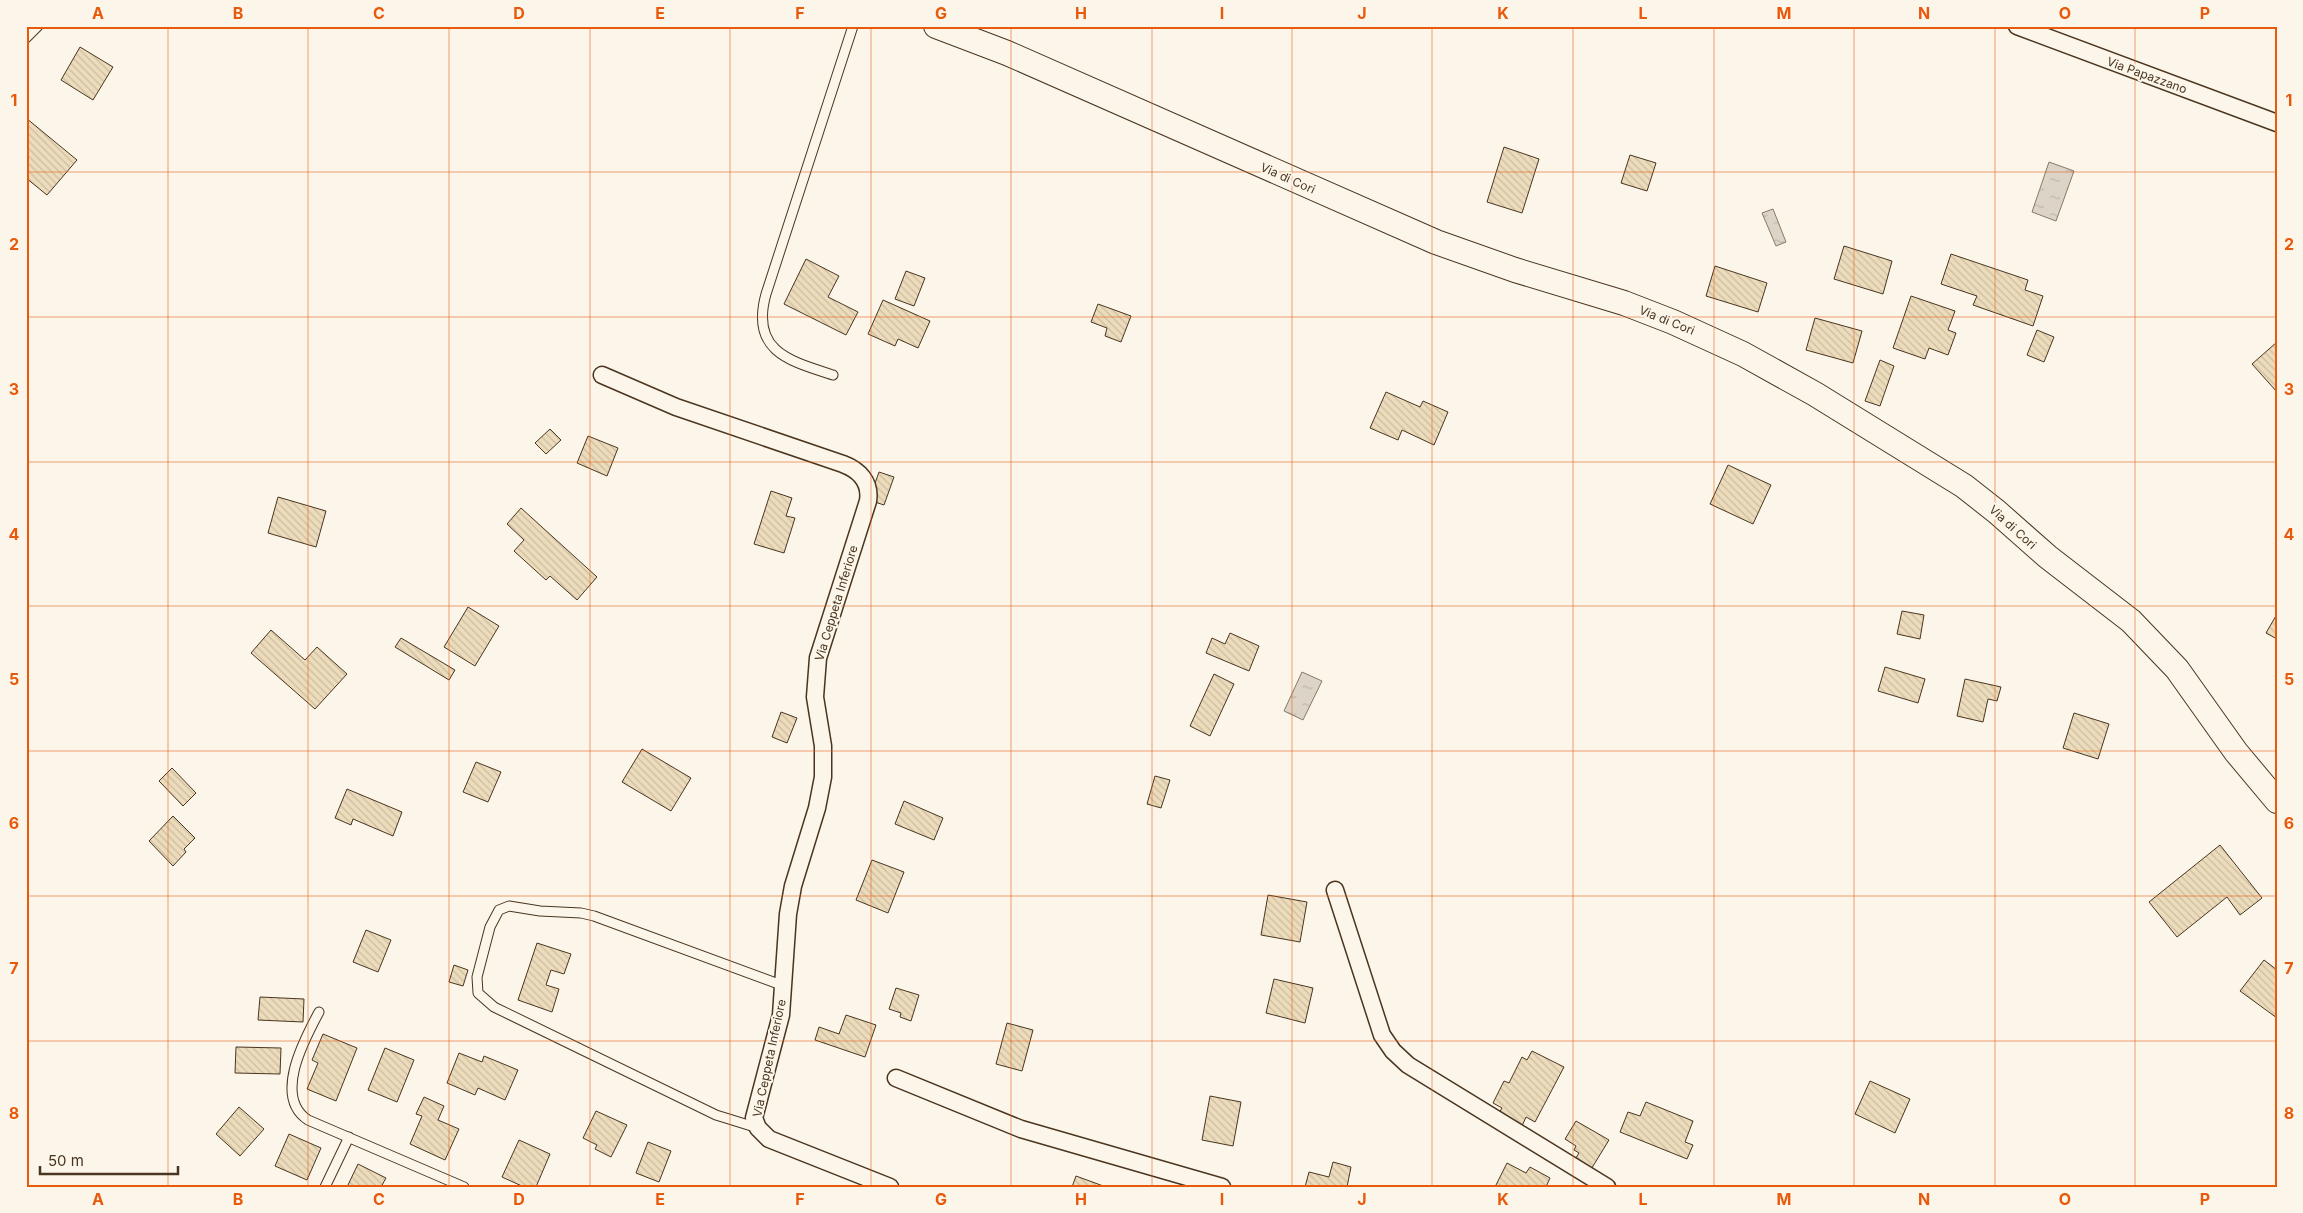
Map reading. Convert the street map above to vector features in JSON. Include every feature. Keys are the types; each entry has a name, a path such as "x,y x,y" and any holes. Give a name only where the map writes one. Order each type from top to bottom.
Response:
{"main road":[{"name":"Via di Cori","path":"950,28 1429,239 1515,270 1619,302 1673,322 1743,354 1815,394 1968,489 2048,557 2131,621 2177,669 2236,752 2277,801"}],"street":[{"name":"Via Papazzano","path":"2017,26 2277,123"},
{"name":"Via Ceppeta Inferiore","path":"602,375 676,407 850,467 863,478 868,486 868,501 817,663 815,697 823,746 823,777 817,808 791,896 784,986 778,1028 754,1115 758,1128 766,1137 775,1142 890,1187"},
{"path":"1335,890 1382,1035 1393,1051 1408,1065 1607,1187"},
{"path":"896,1078 1021,1130 1222,1187"}],"lane":[{"path":"26,38 38,26"},
{"path":"833,376 790,361 780,354 767,337 762,316 766,294 853,26"},
{"path":"758,1128 716,1115 494,1007 478,993 477,977 492,920 499,910 510,906 540,911 581,912 784,986"},
{"path":"319,1012 305,1039 299,1056 292,1090 292,1098 297,1110 302,1116 464,1187"},
{"path":"324,1187 349,1137"}],"water":[{"path":"2049,162 2074,171 2056,221 2032,212"},
{"path":"1773,209 1786,242 1776,246 1762,213"},
{"path":"1302,672 1322,681 1303,720 1284,711"}],"building":[{"path":"80,47 113,67 93,100 61,80"},
{"path":"26,118 77,160 47,195 26,178"},
{"path":"1504,147 1539,159 1522,213 1487,202"},
{"path":"1630,155 1656,163 1647,191 1621,183"},
{"path":"1844,246 1892,261 1883,294 1834,279"},
{"path":"1951,254 2028,280 2025,290 2043,296 2033,326 1973,305 1977,296 1941,284"},
{"path":"806,259 839,276 828,297 858,312 846,335 784,304"},
{"path":"1715,266 1767,283 1758,312 1706,296"},
{"path":"906,271 925,278 914,306 895,299"},
{"path":"1911,296 1955,311 1948,330 1956,333 1948,355 1929,348 1925,359 1893,348"},
{"path":"883,300 930,321 918,348 898,339 895,346 868,334"},
{"path":"1098,304 1131,316 1121,342 1105,336 1107,328 1091,322"},
{"path":"1815,318 1862,331 1853,363 1806,350"},
{"path":"2037,330 2054,337 2044,362 2027,355"},
{"path":"2277,342 2277,392 2252,364"},
{"path":"1880,360 1894,366 1880,406 1865,401"},
{"path":"1386,392 1420,407 1423,401 1448,412 1434,445 1402,430 1398,440 1370,428"},
{"path":"550,429 561,440 546,454 535,443"},
{"path":"588,436 618,448 607,476 577,463"},
{"path":"1728,465 1771,485 1753,524 1710,504"},
{"path":"879,472 894,477 884,505 869,500"},
{"path":"771,491 792,498 786,516 795,518 784,553 754,544"},
{"path":"278,497 326,511 316,547 268,533"},
{"path":"521,508 597,577 577,600 550,576 546,580 514,551 524,540 507,524"},
{"path":"468,607 499,626 475,666 444,647"},
{"path":"1902,611 1924,615 1920,639 1897,634"},
{"path":"2277,614 2277,639 2266,633"},
{"path":"271,630 305,660 317,647 347,674 315,709 251,653"},
{"path":"1230,633 1259,646 1249,671 1206,653 1212,638 1225,644"},
{"path":"401,638 455,670 449,680 395,647"},
{"path":"1885,667 1925,679 1918,703 1878,691"},
{"path":"1214,674 1234,684 1210,736 1190,726"},
{"path":"1965,679 2001,687 1997,701 1988,699 1983,722 1957,716"},
{"path":"781,712 797,718 787,743 772,737"},
{"path":"2074,713 2109,724 2098,759 2063,748"},
{"path":"642,749 691,778 671,811 622,782"},
{"path":"476,762 501,772 488,802 463,792"},
{"path":"172,768 196,793 183,806 159,781"},
{"path":"1155,776 1170,780 1161,808 1147,804"},
{"path":"347,789 402,812 393,836 353,819 351,825 335,818"},
{"path":"904,801 943,818 934,840 895,824"},
{"path":"173,816 195,838 184,849 186,852 173,866 149,841"},
{"path":"2220,845 2262,898 2240,915 2227,897 2177,937 2149,902"},
{"path":"872,860 904,872 888,913 856,900"},
{"path":"1268,895 1307,902 1300,942 1261,935"},
{"path":"366,930 391,940 378,972 353,962"},
{"path":"537,943 571,954 564,974 551,970 546,985 559,989 552,1012 518,1000"},
{"path":"2264,960 2277,970 2277,1018 2240,991"},
{"path":"454,965 468,970 463,986 449,982"},
{"path":"1274,979 1313,988 1305,1023 1266,1013"},
{"path":"896,988 919,995 911,1021 900,1017 901,1013 889,1009"},
{"path":"260,997 304,999 303,1022 258,1020"},
{"path":"846,1015 876,1025 865,1057 815,1040 819,1027 839,1034"},
{"path":"1007,1023 1033,1030 1022,1071 996,1064"},
{"path":"323,1034 357,1048 336,1101 307,1089 318,1063 312,1060"},
{"path":"236,1047 281,1048 280,1074 235,1073"},
{"path":"385,1048 414,1060 397,1102 368,1090"},
{"path":"1532,1051 1564,1067 1535,1122 1526,1117 1522,1126 1499,1113 1502,1108 1493,1103 1504,1081 1509,1083 1522,1057 1527,1060"},
{"path":"459,1053 482,1062 484,1056 518,1070 505,1100 478,1088 475,1095 447,1083"},
{"path":"1870,1081 1910,1099 1895,1133 1855,1114"},
{"path":"1210,1096 1241,1102 1233,1146 1202,1140"},
{"path":"424,1097 444,1106 438,1120 459,1129 445,1160 410,1144 422,1116 416,1114"},
{"path":"1646,1102 1693,1121 1685,1142 1693,1145 1687,1159 1620,1132 1628,1112 1640,1116"},
{"path":"239,1107 264,1129 240,1156 216,1134"},
{"path":"596,1111 627,1125 611,1157 595,1149 597,1145 583,1138"},
{"path":"1576,1121 1609,1140 1590,1171 1574,1161 1579,1153 1574,1150 1576,1146 1565,1139"},
{"path":"289,1134 321,1148 307,1180 275,1166"},
{"path":"519,1140 550,1154 536,1187 524,1187 502,1177"},
{"path":"648,1142 671,1151 659,1182 636,1173"},
{"path":"1333,1162 1351,1167 1347,1187 1305,1187 1309,1172 1329,1177"},
{"path":"1507,1163 1526,1173 1530,1167 1550,1178 1546,1187 1495,1187"},
{"path":"358,1164 386,1178 381,1187 347,1187"},
{"path":"1076,1176 1106,1187 1072,1187"}]}
